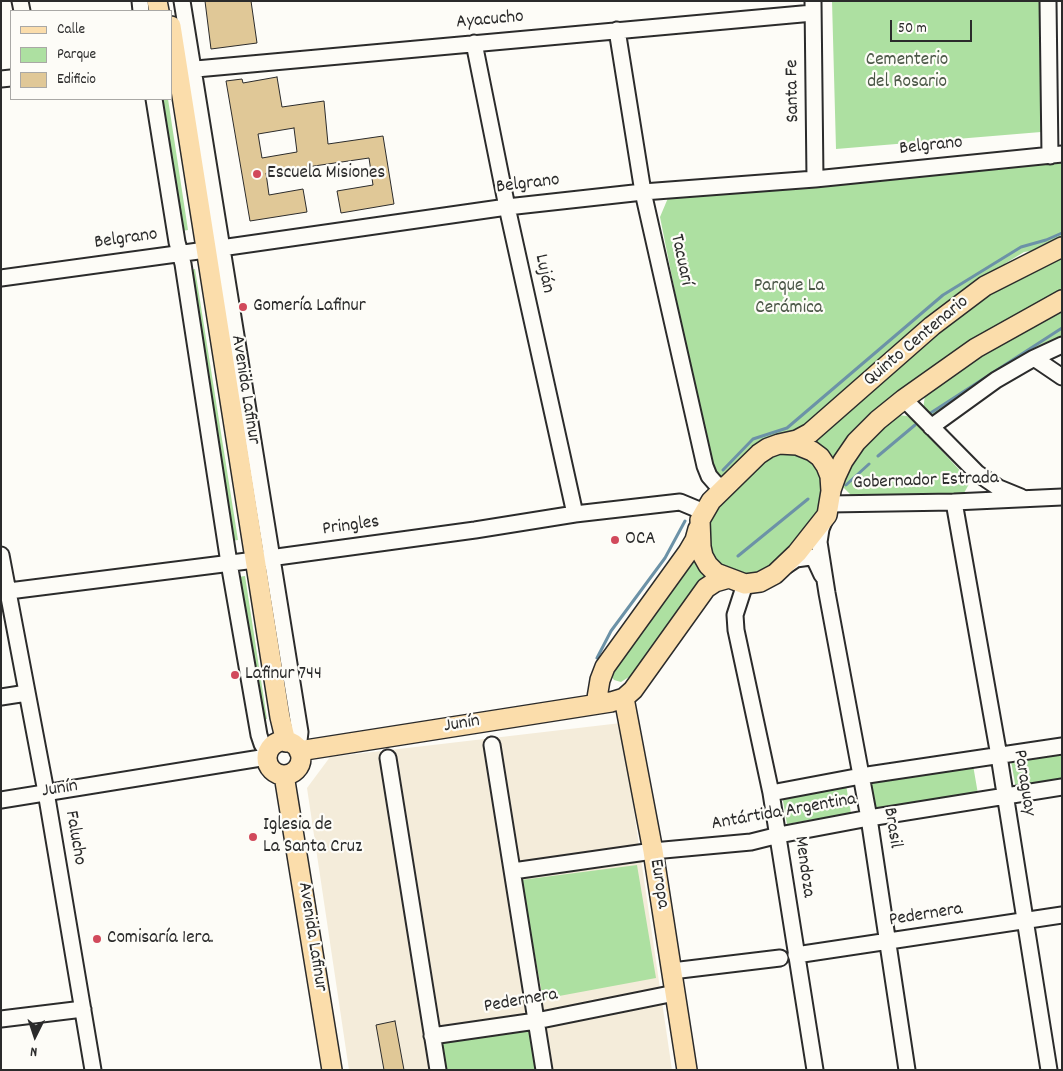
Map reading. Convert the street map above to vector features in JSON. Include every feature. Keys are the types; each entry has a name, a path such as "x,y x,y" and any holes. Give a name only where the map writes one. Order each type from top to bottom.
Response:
{"main road":[{"name":"Avenida Lafinur","path":"172,30 181,70 201,250"},
{"name":"Avenida Lafinur","path":"172,96 201,250 250,560 280,717 282,749"},
{"name":"Quinto Centenario","path":"779,444 797,440 810,433 932,326 985,286 1062,247"},
{"name":"Quinto Centenario","path":"829,504 836,476 856,442 878,420 904,399 976,348 1062,300"},
{"path":"596,704 600,680 605,667 688,552 695,540 702,516 711,501 758,454 768,448 779,444 797,445 812,451 820,457 830,476 829,504 802,548 775,574 760,582 715,582 706,588 633,690 624,698"},
{"path":"702,516 701,547 703,556 716,573 737,581"},
{"name":"Junín","path":"282,749 596,704 624,698"},
{"name":"Europa","path":"624,698 653,851 687,1070"},
{"path":"282,749 300,760 297,769 284,775 273,771 268,764 282,749"},
{"name":"Avenida Lafinur","path":"284,775 332,1070"}],"street":[{"name":"Avenida Lafinur","path":"181,70 182,1"},
{"path":"1048,1 1056,63 1056,155"},
{"name":"Ayacucho","path":"181,70 617,30 813,7"},
{"name":"Santa Fe","path":"813,7 815,179"},
{"name":"Tacuarí","path":"617,30 643,192 705,466 711,479 716,484 726,487"},
{"name":"Luján","path":"474,43 507,206 575,514"},
{"name":"Avenida Lafinur","path":"154,100 201,250 250,560 259,735 262,744 282,749"},
{"name":"Belgrano","path":"1,278 507,206 643,192 815,179 1056,155"},
{"path":"931,428 996,380 1034,358 1062,345"},
{"path":"1034,358 1062,377"},
{"name":"Gobernador Estrada","path":"904,399 975,471 999,488 1025,499"},
{"path":"970,502 978,492 980,481 975,471"},
{"name":"Gobernador Estrada","path":"829,504 970,502 1062,497"},
{"name":"Pringles","path":"4,591 475,530 575,514 680,502 702,516"},
{"name":"Paraguay","path":"954,502 1006,796 1024,921 1049,1070"},
{"name":"Brasil","path":"829,504 821,529 820,542 827,594 869,818 907,1070"},
{"name":"Falucho","path":"1,555 4,591 27,693 46,792 94,1070"},
{"name":"Brasil","path":"775,574 796,559 810,558 818,566 827,594"},
{"name":"Mendoza","path":"737,581 736,630 779,835 815,1070"},
{"path":"1,697 27,693"},
{"path":"492,745 544,1070"},
{"name":"Antártida Argentina","path":"771,793 861,776 1062,746"},
{"name":"Junín","path":"1,800 282,749"},
{"path":"388,758 438,1070"},
{"name":"Antártida Argentina","path":"513,871 653,851 751,842 869,818 1062,787"},
{"name":"Pedernera","path":"796,955 1062,915"},
{"path":"672,971 780,958"},
{"name":"Pedernera","path":"432,1036 536,1021 675,993"},
{"path":"1,1019 83,1009"}],"shaded area":[{"path":"621,723 672,1070 349,1070 307,788 330,757"}],"green space":[{"name":"Cementerio del Rosario","path":"832,1 1040,1 1041,132 836,149"},
{"path":"162,100 168,100 188,230 182,231"},
{"name":"Parque La Cerámica","path":"1062,162 1062,241 1044,249 1024,252 1006,263 808,427 724,476 717,477 711,472 660,217 668,198"},
{"path":"1062,253 1062,294 834,463 810,442 978,298"},
{"path":"195,269 238,540 231,541 189,270"},
{"path":"1062,307 1062,338 1045,346 933,419 923,410 925,395 934,383"},
{"path":"898,415 907,416 913,420 967,478 969,484 964,493 853,497 841,485 854,454"},
{"path":"781,454 792,454 802,457 810,461 818,469 824,490 818,514 778,561 762,572 749,575 735,573 722,566 714,558 709,546 708,525 713,515 727,498 760,465 770,458"},
{"path":"695,554 708,576 643,668 621,682 614,680 612,677 613,673 625,650"},
{"path":"245,576 267,719 260,720 238,577"},
{"path":"1062,753 1062,782 1016,789 1011,761"},
{"path":"973,765 978,794 876,810 871,782"},
{"path":"846,785 851,813 787,824 782,795"},
{"path":"637,865 656,978 543,999 521,880"},
{"path":"531,1030 537,1070 440,1070 436,1044"}],"building":[{"path":"205,1 251,1 257,43 211,49"},
{"path":"277,77 282,107 324,101 328,144 383,136 394,204 341,213 337,191 373,185 369,158 266,173 269,195 303,189 307,212 250,221 226,81 242,79 243,83","holes":["294,128 297,152 262,158 258,134"]},
{"path":"395,1021 404,1070 384,1070 376,1025"}],"waterway":[{"path":"723,470 753,439 787,428 943,295 1021,247 1062,233"},
{"path":"929,414 1062,328"},
{"path":"878,456 915,425"},
{"path":"846,485 869,464"},
{"path":"738,556 808,499"},
{"path":"597,658 611,631 665,558 685,521"}],"place":[{"name":"Escuela Misiones","path":"257,174"},
{"name":"Gomería Lafinur","path":"243,307"},
{"name":"OCA","path":"615,540"},
{"name":"Lafinur 744","path":"235,675"},
{"name":"Iglesia de La Santa Cruz","path":"253,837"},
{"name":"Comisaría 1era.","path":"97,939"}]}
